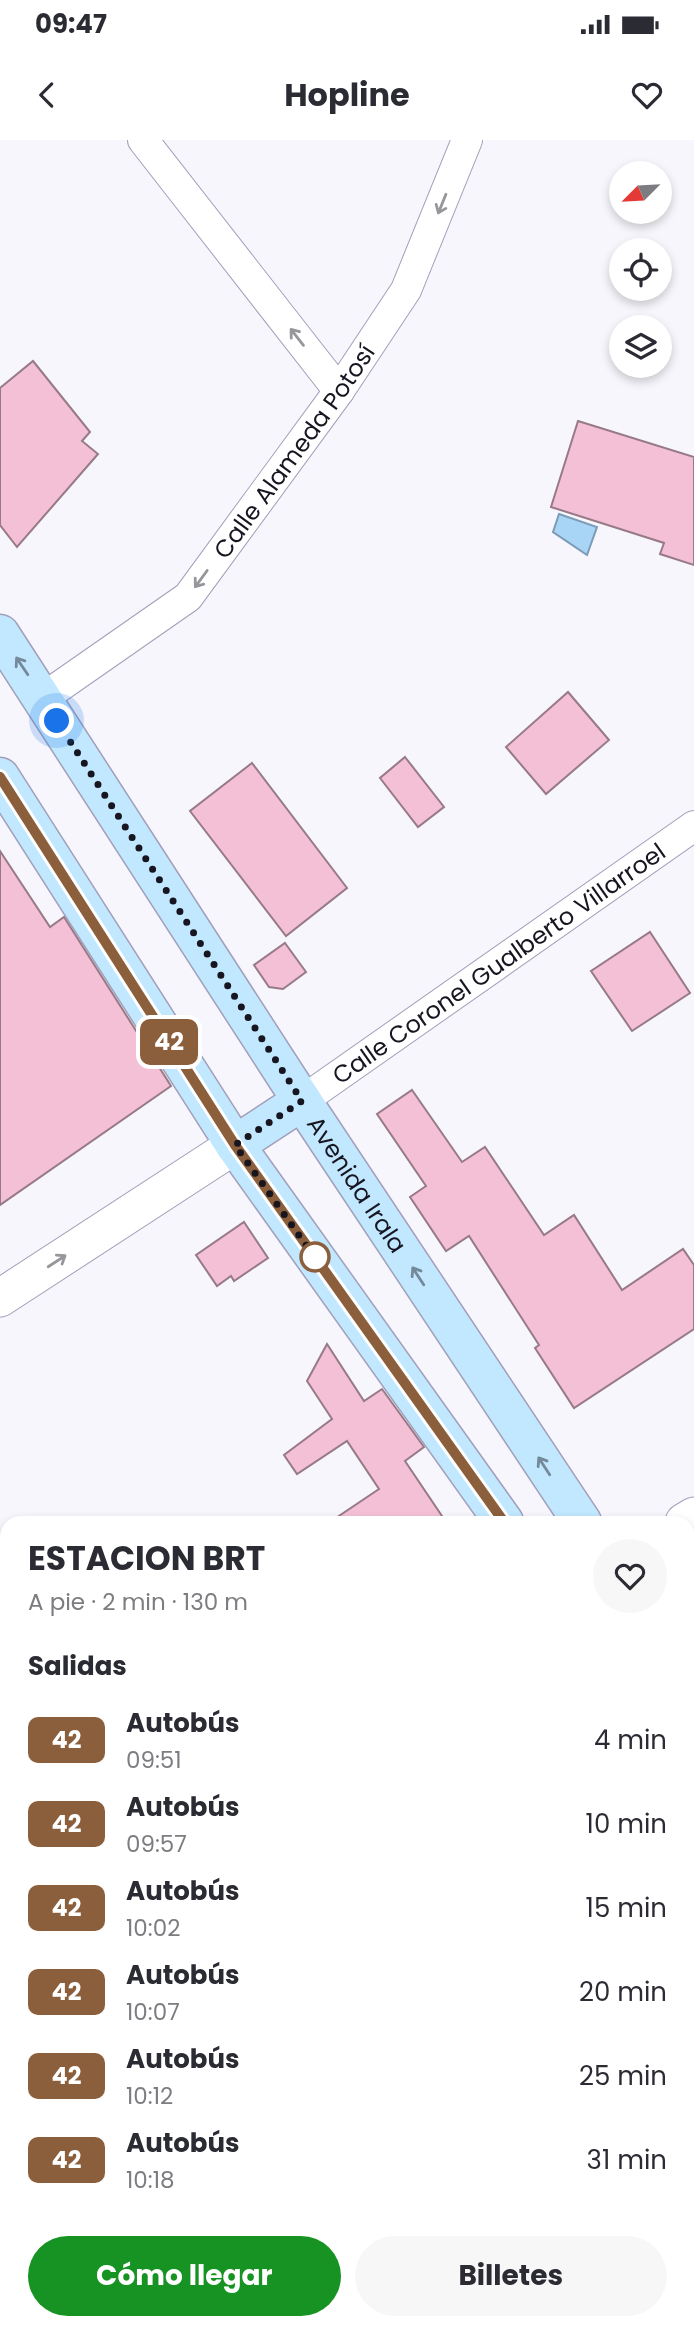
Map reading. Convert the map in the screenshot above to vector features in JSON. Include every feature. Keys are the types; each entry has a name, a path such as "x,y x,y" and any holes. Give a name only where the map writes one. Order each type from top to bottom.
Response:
{"main road":[{"name":"Avenida Irala","path":"0,634 302,1101 578,1516"},
{"path":"0,777 235,1145 500,1516"},
{"path":"235,1145 302,1101"}],"street":[{"path":"143,140 339,391"},
{"name":"Calle Alameda Potosí","path":"43,698 188,597 339,391 406,290 467,140"},
{"name":"Calle Coronel Gualberto Villarroel","path":"302,1101 690,823"},
{"path":"0,1298 235,1145"}],"water":[{"path":"559,514 597,527 587,555 553,532"}],"building":[{"path":"33,361 90,432 82,441 98,454 17,547 0,525 0,388"},
{"path":"578,421 694,457 694,565 660,554 664,543 551,507"},
{"path":"568,692 609,740 546,794 506,747"},
{"path":"405,757 444,807 418,827 380,778"},
{"path":"252,763 347,888 286,936 190,811"},
{"path":"0,851 50,927 64,917 171,1086 0,1205"},
{"path":"650,932 690,993 632,1031 591,971"},
{"path":"285,943 306,972 283,989 269,987 254,965"},
{"path":"412,1090 462,1162 485,1147 544,1235 574,1215 622,1290 683,1249 694,1265 694,1329 574,1408 535,1348 539,1345 469,1236 446,1251 410,1197 426,1186 377,1114"},
{"path":"244,1222 268,1258 234,1281 231,1276 217,1286 196,1255"},
{"path":"327,1344 364,1401 382,1389 424,1447 405,1461 442,1516 339,1516 379,1489 347,1441 297,1474 284,1455 332,1419 307,1381"}],"bus line":[{"name":"42","path":"0,777 235,1145 500,1516"}],"route":[{"path":"57,721 302,1101 235,1145 318,1262 315,1257"}]}
